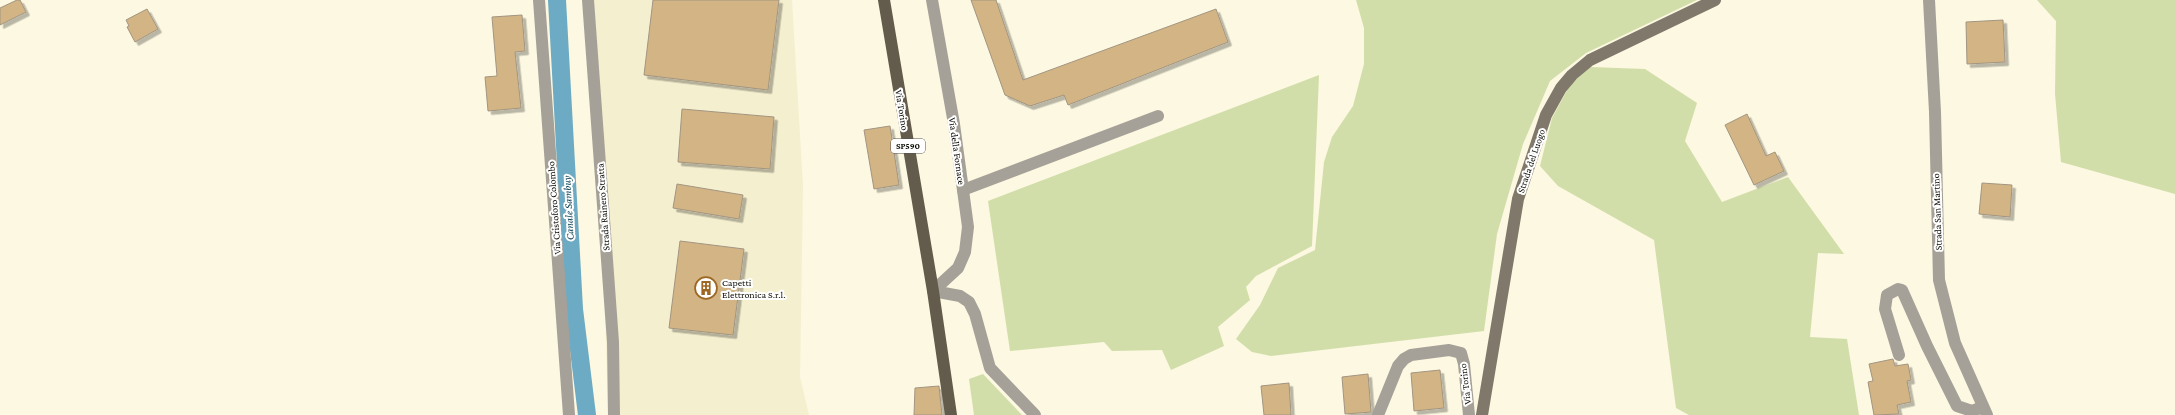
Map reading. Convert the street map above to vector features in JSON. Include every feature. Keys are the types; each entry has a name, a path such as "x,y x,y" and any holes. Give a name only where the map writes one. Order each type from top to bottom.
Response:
{"main road":[{"name":"Via Torino","path":"884,0 933,291 951,415"}],"street":[{"name":"Via Cristoforo Colombo","path":"539,0 569,415"},
{"name":"Strada Rainero Stratta","path":"588,0 613,342 614,415"},
{"name":"Via della Fornace","path":"932,0 954,124 968,227 965,252 958,268 933,291"},
{"name":"Strada del Luogo","path":"1482,415 1518,199 1546,115 1561,88 1572,75 1590,60 1715,0"},
{"name":"Strada San Martino","path":"1929,0 1935,112 1939,280 1955,343 1985,411"},
{"path":"963,190 1158,116"},
{"path":"1899,355 1885,309 1887,295 1898,289 1902,290 1927,346 1957,406 1972,411 1985,411"},
{"path":"933,291 960,296 969,302 975,314 990,368 1035,415"},
{"name":"Via Torino","path":"1378,415 1398,366 1404,359 1411,355 1449,350 1461,353 1464,364 1469,415"}],"shaded area":[{"path":"588,0 792,0 803,186 800,377 809,415 608,415 602,194"}],"green space":[{"path":"1356,0 1697,0 1586,53 1550,81 1523,144 1497,234 1484,331 1271,356 1252,352 1236,339 1260,305 1278,268 1315,250 1324,162 1332,137 1353,106 1364,64 1364,28"},
{"path":"2037,0 2175,0 2175,194 2061,162 2055,94 2056,21"},
{"path":"1590,67 1645,69 1697,103 1685,141 1722,202 1788,177 1844,254 1818,253 1810,337 1847,339 1859,415 1689,415 1676,408 1654,240 1558,186 1540,166 1552,118 1570,85"},
{"path":"1319,75 1312,246 1256,276 1246,287 1250,300 1218,327 1224,346 1171,370 1162,350 1112,351 1104,342 1010,351 988,201"},
{"path":"983,374 1022,415 974,415 969,379"}],"building":[{"path":"20,0 26,12 0,25 0,8"},
{"path":"653,0 779,0 768,90 644,75"},
{"path":"971,0 996,0 1023,80 1216,9 1228,42 1068,105 1064,95 1030,106 1005,95"},
{"path":"147,9 158,29 135,42 127,27 129,26 126,20"},
{"path":"522,15 525,51 515,52 521,108 488,111 485,77 497,76 492,17"},
{"path":"2003,20 2005,62 1967,64 1966,22"},
{"path":"682,109 774,117 770,169 678,162"},
{"path":"1747,114 1766,156 1775,152 1784,171 1754,185 1725,125"},
{"path":"890,126 899,185 874,189 864,130"},
{"path":"1982,183 2012,185 2010,217 1979,214"},
{"path":"677,184 743,195 739,219 673,208"},
{"name":"Capetti Elettronica S.r.l.","path":"680,241 744,249 733,335 669,328"},
{"path":"1893,359 1895,366 1908,364 1911,380 1907,381 1911,402 1897,405 1899,414 1874,415 1868,382 1873,381 1869,364"},
{"path":"1440,370 1444,408 1414,411 1411,373"},
{"path":"1368,374 1371,412 1345,414 1342,377"},
{"path":"1289,383 1291,415 1264,415 1261,386"},
{"path":"939,386 942,415 914,415 915,388"}],"waterway":[{"name":"Canale Sambuy","path":"557,0 574,309 587,415"}],"place":[{"name":"Capetti Elettronica S.r.l.","path":"706,288"}]}
